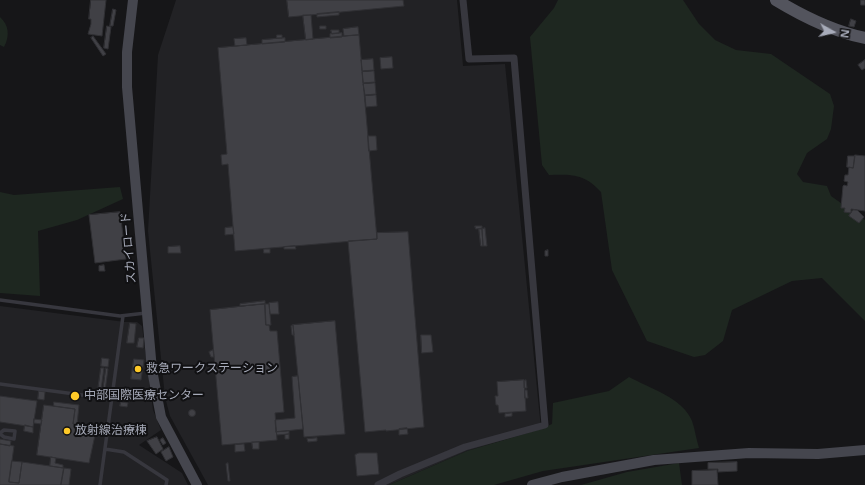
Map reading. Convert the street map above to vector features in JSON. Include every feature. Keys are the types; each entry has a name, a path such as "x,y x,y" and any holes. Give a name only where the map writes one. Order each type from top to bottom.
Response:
{"main road":[{"path":"776,0 812,22 865,38"}],"street":[{"name":"スカイロード","path":"133,0 127,52 127,87 152,370 161,417 197,485"},
{"path":"378,485 400,474 465,447 545,425 514,58 468,59 463,0"},
{"path":"532,485 562,477 654,460 749,453 818,454 865,450"}],"lane":[{"path":"0,300 123,316 148,313"},
{"path":"100,485 123,316"},
{"path":"0,384 112,399"},
{"path":"105,449 124,452 167,480 166,485"}],"shaded area":[{"path":"176,0 457,0 463,66 505,64 541,429 467,451 389,485 208,485 170,416 165,397 148,231 158,55"},
{"path":"558,0 683,0 699,24 715,40 736,50 771,54 830,94 834,106 831,129 827,139 807,153 797,174 803,182 827,186 831,196 865,220 865,321 822,278 792,281 732,310 723,341 705,355 694,357 647,341 612,270 601,192 584,178 578,176 549,175 542,165 530,37 554,8"},
{"path":"0,17 8,31 4,47 0,45"},
{"path":"120,187 123,199 77,220 38,231 40,296 0,293 0,192 14,195"},
{"name":"中部国際医療センター","path":"0,306 125,322 137,322 142,326 153,410 161,430 139,445 182,473 188,485 0,485"},
{"path":"629,377 665,394 688,413 692,421 699,448 543,471 494,485 389,485 467,451 541,429 552,424 553,403 609,391"},
{"path":"679,463 682,485 581,485 627,472"}],"building":[{"path":"91,0 106,0 102,36 88,34 91,24 91,19 89,19"},
{"path":"287,0 403,0 404,6 289,17"},
{"path":"861,0 865,0 865,5 861,5"},
{"path":"113,9 116,10 113,26 110,26"},
{"path":"339,12 339,15 317,17 317,14"},
{"path":"303,15 311,15 313,39 306,40"},
{"path":"851,19 856,21 854,27 849,26"},
{"path":"107,26 111,27 108,49 104,48"},
{"path":"320,26 326,26 326,29 320,29"},
{"path":"358,27 359,35 344,36 343,29"},
{"path":"331,30 339,30 339,33 332,34"},
{"path":"342,33 342,37 330,38 330,34"},
{"path":"277,35 282,35 282,38 277,38"},
{"path":"359,35 377,239 235,251 228,164 222,165 221,155 227,154 218,48"},
{"path":"93,36 106,54 103,56 91,38"},
{"path":"246,38 247,45 235,46 234,39"},
{"path":"285,38 285,42 262,44 262,40"},
{"path":"392,57 393,68 381,69 380,58"},
{"path":"373,59 374,70 362,71 361,60"},
{"path":"865,60 865,68 862,70 858,65"},
{"path":"374,71 375,82 363,83 362,72"},
{"path":"375,83 376,94 365,95 363,84"},
{"path":"376,95 377,106 366,107 365,96"},
{"path":"368,136 376,136 377,150 369,151"},
{"path":"855,155 865,156 865,211 851,209 851,213 844,212 845,208 841,208 843,186 847,186 848,182 844,181 845,175 848,175 849,167 853,168"},
{"path":"848,156 855,156 853,168 847,167"},
{"path":"853,210 857,210 864,217 859,223 849,216"},
{"path":"120,212 126,259 95,263 89,215"},
{"path":"475,226 482,226 482,228 476,229"},
{"path":"233,227 234,234 225,235 225,228"},
{"path":"485,228 487,246 483,246 482,229"},
{"path":"479,229 482,229 483,246 481,246"},
{"path":"408,232 424,427 365,432 348,241 377,239 377,233"},
{"path":"180,246 181,253 168,253 168,247"},
{"path":"295,246 296,249 284,249 284,247"},
{"path":"264,249 270,249 270,253 264,253"},
{"path":"548,250 548,256 545,256 545,251"},
{"path":"104,265 105,271 99,271 99,266"},
{"path":"265,301 265,304 240,306 240,304"},
{"path":"278,302 279,314 270,314 269,303"},
{"path":"265,304 266,325 269,325 270,331 277,331 284,412 275,413 277,440 222,445 210,310"},
{"path":"265,304 269,304 271,325 266,325"},
{"path":"335,321 345,434 304,437 293,325"},
{"path":"130,323 136,324 134,343 127,343"},
{"path":"293,325 294,335 292,335 291,326"},
{"path":"421,335 431,335 433,352 422,353"},
{"path":"139,338 144,338 143,348 137,347"},
{"path":"213,350 214,357 211,357 209,352"},
{"path":"102,358 109,359 108,367 101,366"},
{"name":"救急ワークステーション","path":"134,359 144,360 141,380 131,379"},
{"path":"101,368 104,368 101,390 98,390"},
{"path":"106,368 108,369 105,391 103,391"},
{"path":"298,376 303,429 276,432 275,420 295,418 292,377"},
{"path":"524,380 526,411 499,413 495,396 498,396 497,382"},
{"path":"526,380 527,388 524,388 524,381"},
{"path":"525,390 527,390 528,398 525,398"},
{"path":"39,391 45,392 44,400 38,399"},
{"path":"0,396 37,401 33,427 0,422"},
{"path":"54,402 79,405 77,425 73,424 75,409 54,406"},
{"path":"121,402 128,403 127,407 120,406"},
{"name":"放射線治療棟","path":"44,405 75,409 73,424 94,427 93,435 95,435 89,463 37,455"},
{"path":"192,409 195,410 195,416 192,417 189,416 188,413 189,410"},
{"path":"512,413 512,416 505,417 505,414"},
{"path":"34,419 42,420 41,424 34,423"},
{"path":"25,425 33,427 33,433 24,431"},
{"path":"407,428 408,434 399,435 399,429"},
{"path":"289,431 289,434 277,435 276,432"},
{"path":"289,434 289,439 285,439 285,435"},
{"path":"157,437 163,449 156,454 147,441"},
{"path":"163,438 166,443 163,445 160,440"},
{"path":"317,438 317,441 308,442 307,439"},
{"path":"0,439 11,441 10,446 0,444"},
{"path":"252,442 259,442 259,449 253,449"},
{"path":"0,444 14,446 9,482 19,483 22,462 64,468 61,485 0,485"},
{"path":"244,444 245,451 235,452 235,445"},
{"path":"169,447 173,457 166,461 161,452"},
{"path":"359,453 377,453 379,474 357,476 355,455"},
{"path":"51,457 56,458 55,463 63,465 63,468 50,466"},
{"path":"12,461 22,462 19,483 9,482"},
{"path":"737,462 737,471 718,472 718,469 708,469 708,463"},
{"path":"228,463 230,481 228,481 226,464"},
{"path":"64,468 71,469 69,485 61,485"},
{"path":"717,470 718,485 692,485 692,471"}],"place":[{"name":"救急ワークステーション","path":"138,369"},
{"name":"中部国際医療センター","path":"75,396"},
{"name":"放射線治療棟","path":"67,431"}]}
